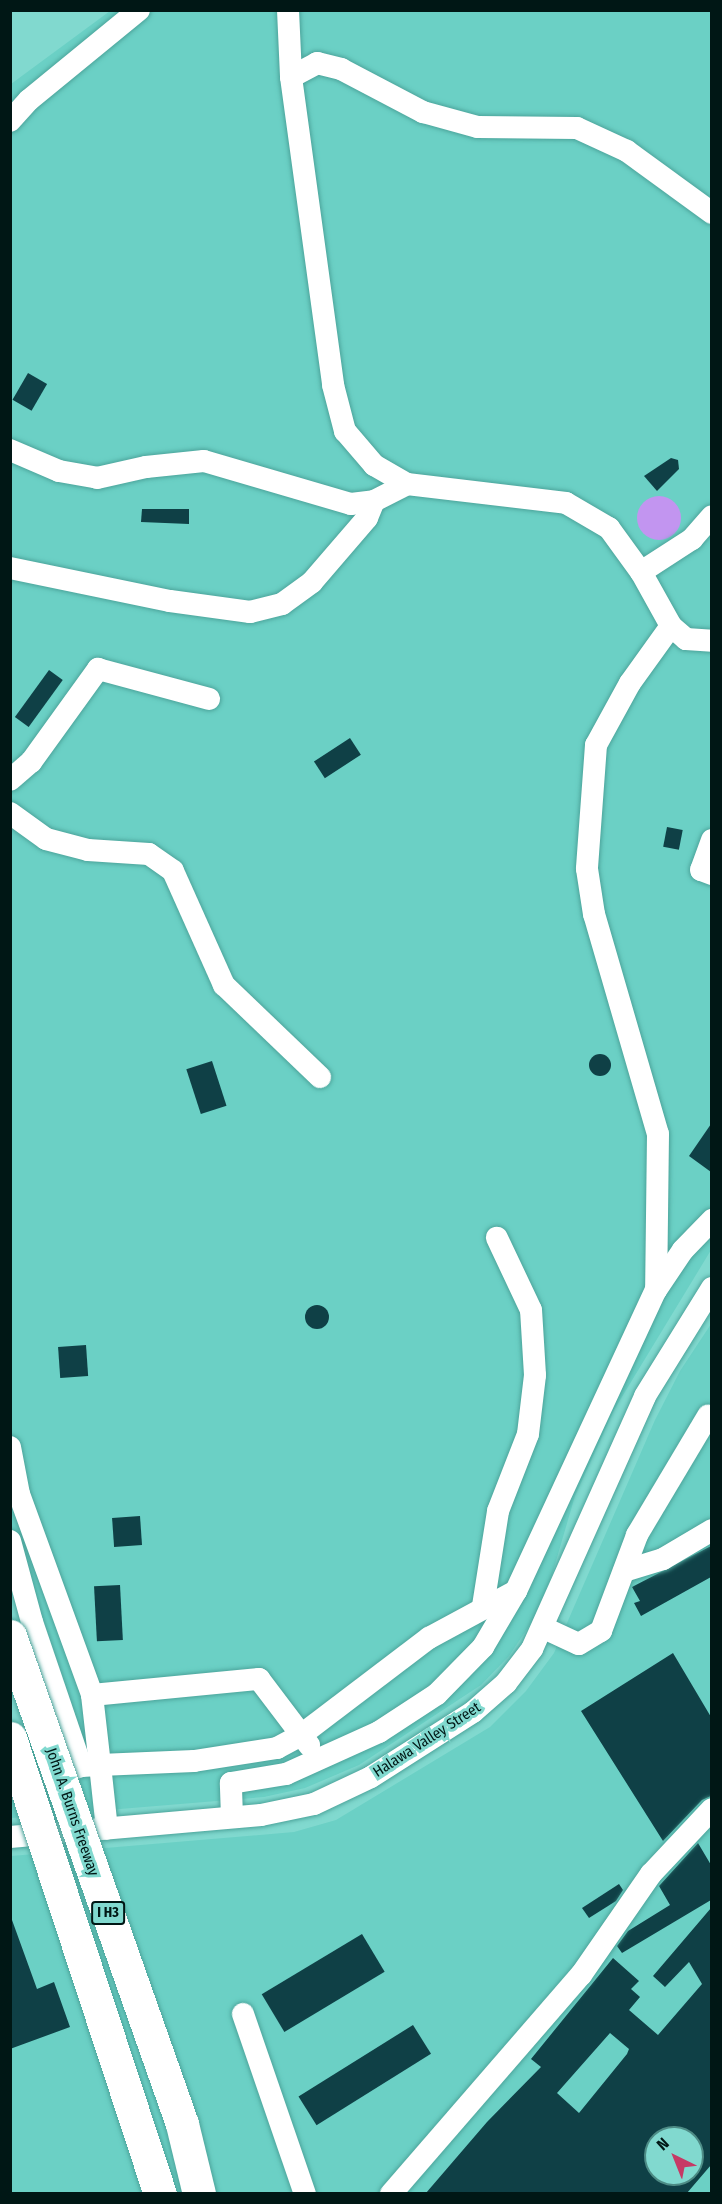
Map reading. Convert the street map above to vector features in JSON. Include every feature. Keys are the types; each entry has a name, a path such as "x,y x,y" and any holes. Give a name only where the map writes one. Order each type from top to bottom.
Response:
{"highway":[{"name":"John A. Burns Freeway","path":"10,1635 182,2124 199,2193"},
{"name":"I H3","path":"10,1738 160,2193"}],"street":[{"path":"10,121 29,100 139,10"},
{"path":"288,10 291,77 333,385 345,431 374,465 407,484 566,503 609,528 641,572 671,626 686,639 711,641"},
{"path":"291,77 317,63 341,69 423,112 478,127 577,128 627,151 711,213"},
{"path":"10,450 59,471 98,478 146,467 204,461 351,504 374,501 407,484"},
{"path":"10,568 170,601 250,612 282,604 312,582 367,518 374,501"},
{"path":"641,572 692,539 711,516"},
{"path":"656,1290 658,1134 594,914 587,869 596,745 630,683 671,626"},
{"path":"10,780 31,762 98,669 209,699"},
{"path":"10,813 46,839 88,850 150,854 173,871 224,985 320,1077"},
{"path":"711,840 701,870 711,874"},
{"path":"232,1817 231,1783 286,1774 320,1761 379,1732 437,1694 483,1647 516,1591 656,1290 684,1250 711,1220"},
{"path":"483,1606 498,1511 528,1434 535,1375 531,1310 497,1238"},
{"name":"Halawa Valley Street","path":"10,1837 232,1817 314,1804 371,1777 489,1699 519,1668 544,1628 645,1396 711,1288"},
{"path":"544,1628 579,1644 601,1631 637,1535 708,1416"},
{"path":"10,1447 19,1494 92,1695 91,1766"},
{"path":"624,1571 663,1559 711,1530"},
{"path":"10,1541 32,1622 91,1766 107,1829"},
{"path":"10,1789 91,1766 194,1761 277,1748 301,1735 429,1638 483,1606 516,1591"},
{"path":"92,1695 259,1678 320,1761"},
{"path":"391,2193 581,1975 651,1874 711,1809"},
{"path":"243,2014 305,2193"}],"shaded area":[{"path":"110,11 711,11 711,1250 614,1410 575,1496 551,1578 533,1620 509,1656 481,1685 359,1765 305,1788 264,1797 11,1818 11,1773 74,1753 11,1579 11,84"},
{"path":"659,496 668,497 675,502 680,509 680,527 675,534 668,539 659,540 650,539 643,534 638,527 637,518 638,509 643,502 650,497"},
{"path":"711,1324 711,2193 11,2194 11,1856 294,1832 336,1820 490,1727 526,1691 554,1653 655,1420 680,1371"}],"building":[{"path":"28,373 47,384 32,411 12,400"},
{"path":"671,458 678,460 679,469 657,491 644,476"},
{"path":"142,509 189,509 189,524 141,522"},
{"path":"49,670 63,680 29,727 15,717"},
{"path":"350,738 361,755 325,778 314,761"},
{"path":"667,827 683,830 679,850 663,847"},
{"path":"600,1054 608,1057 611,1065 608,1073 600,1076 592,1073 589,1065 592,1057"},
{"path":"212,1061 227,1106 201,1114 186,1069"},
{"path":"711,1124 711,1172 689,1156"},
{"path":"317,1305 325,1309 329,1317 325,1325 317,1329 309,1325 305,1317 309,1309"},
{"path":"86,1345 88,1376 60,1378 58,1347"},
{"path":"140,1516 142,1545 114,1547 112,1518"},
{"path":"711,1546 711,1577 641,1616 634,1603 640,1601 632,1587"},
{"path":"120,1585 123,1640 97,1641 94,1586"},
{"path":"673,1653 711,1717 711,1796 702,1800 663,1841 581,1711"},
{"path":"698,1843 711,1865 711,1900 622,1953 617,1946 628,1931 670,1905 659,1886"},
{"path":"619,1884 623,1890 616,1901 589,1918 582,1908"},
{"path":"711,1908 711,2165 704,2173 704,2126 644,2126 644,2186 693,2186 687,2193 426,2193 487,2122 541,2067 531,2059 613,1958 639,1981 631,1989 640,1997 629,2010 658,2035 702,1984 689,1962 665,1987 653,1976","holes":["610,2033 629,2049 579,2113 557,2093"]},
{"path":"12,1920 37,1989 54,1982 70,2027 10,2049"},
{"path":"362,1934 385,1972 284,2032 262,1994"},
{"path":"413,2025 431,2054 317,2125 299,2097"}]}
